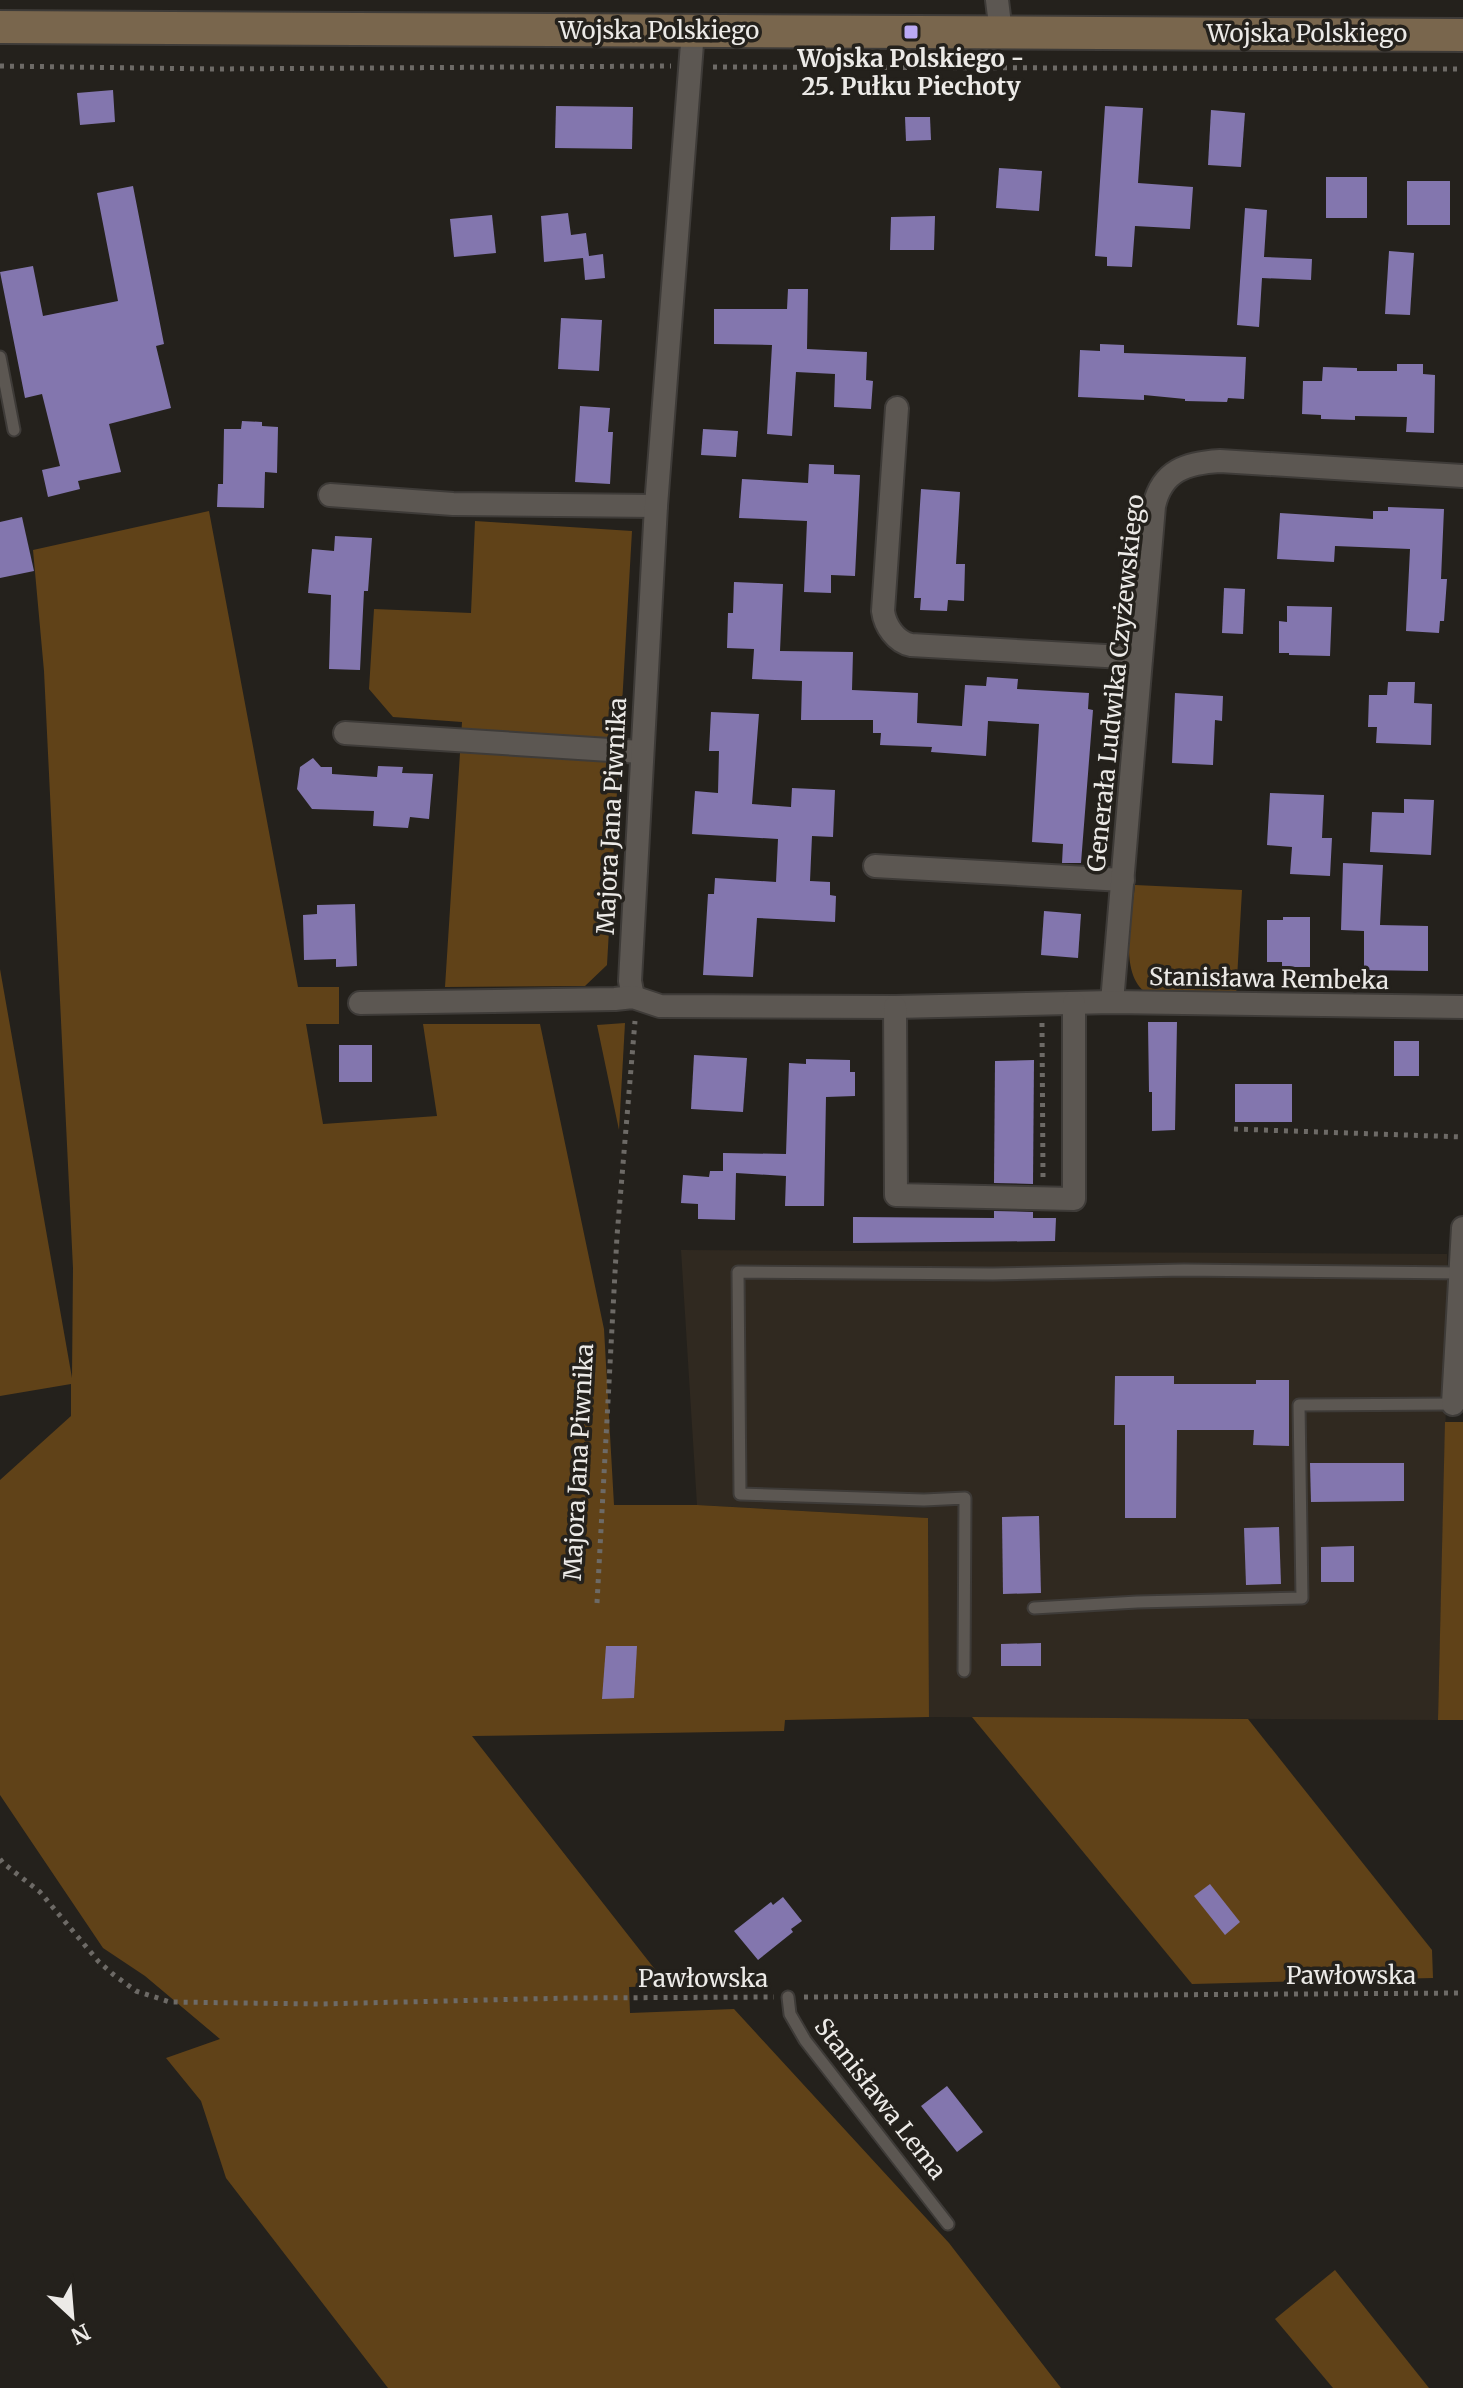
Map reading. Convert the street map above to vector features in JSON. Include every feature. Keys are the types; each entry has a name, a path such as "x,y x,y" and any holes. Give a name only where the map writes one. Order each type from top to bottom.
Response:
{"main road":[{"name":"Wojska Polskiego","path":"0,27 1463,35"}],"street":[{"path":"997,0 1001,33"},
{"name":"Majora Jana Piwnika","path":"633,997 630,981 656,506 693,31"},
{"path":"897,408 883,611 886,624 900,641 911,645 1141,658"},
{"name":"Generała Ludwika Czyżewskiego","path":"1112,1002 1154,506 1162,483 1178,471 1204,462 1220,461 1463,476"},
{"path":"330,495 453,504 656,506"},
{"path":"345,733 641,752"},
{"path":"875,866 1123,880"},
{"name":"Stanisława Rembeka","path":"360,1003 633,997 660,1006 895,1007 1112,1002 1463,1007"},
{"path":"895,1007 896,1195 1074,1199 1074,1003"},
{"path":"1453,1404 1463,1228"}],"lane":[{"path":"0,357 14,430"},
{"path":"964,1671 965,1498 924,1500 740,1494 738,1272 993,1274 1184,1270 1461,1273"},
{"path":"1034,1608 1302,1598 1299,1405 1453,1404"},
{"name":"Stanisława Lema","path":"788,1997 790,2014 805,2040 948,2224"}],"path":[{"path":"0,66 213,69 1463,69"},
{"name":"Majora Jana Piwnika","path":"597,1603 617,1236 636,1013 633,997"},
{"path":"1041,1004 1043,1198"},
{"path":"1234,1129 1463,1137"},
{"name":"Pawłowska","path":"0,1859 40,1892 99,1962 114,1975 136,1991 170,2002 346,2004 570,1998 1463,1993"}],"shaded area":[{"path":"209,511 298,987 339,987 339,1024 306,1024 323,1124 437,1116 423,1024 540,1024 604,1329 614,1505 697,1505 928,1518 929,1717 785,1720 784,1731 472,1736 668,1986 629,1987 630,2013 734,2009 949,2243 1061,2388 388,2388 226,2178 201,2101 166,2058 220,2039 145,1976 103,1948 0,1795 0,1480 71,1416 71,1384 0,1396 0,969 72,1378 73,1268 44,671 33,550"},
{"path":"475,521 632,531 607,965 585,986 445,987 462,722 393,717 369,689 374,609 471,613"},
{"path":"1135,885 1242,890 1236,997 1147,993 1138,984 1132,973 1129,944"},
{"path":"625,1023 619,1130 597,1025"},
{"path":"681,1250 1447,1254 1438,1720 929,1717 928,1518 697,1505"},
{"path":"1445,1422 1463,1422 1463,1720 1438,1720"},
{"path":"972,1717 1248,1719 1432,1950 1433,1978 1192,1984"},
{"path":"1335,2270 1429,2388 1333,2388 1275,2319"}],"building":[{"path":"113,90 115,122 80,125 77,93"},
{"path":"556,106 633,107 632,149 555,148"},
{"path":"1105,106 1143,108 1138,183 1193,187 1190,229 1135,226 1132,267 1107,266 1107,257 1095,256"},
{"path":"1211,110 1245,113 1241,167 1208,165"},
{"path":"905,117 930,117 931,140 906,141"},
{"path":"999,168 1042,171 1039,211 996,208"},
{"path":"1326,177 1367,177 1367,218 1326,218"},
{"path":"1407,181 1450,181 1450,225 1407,225"},
{"path":"133,186 164,344 156,346 171,408 109,424 121,472 78,481 80,489 48,497 42,470 60,466 42,394 25,398 0,272 33,266 43,316 118,301 97,193"},
{"path":"1245,208 1267,210 1264,257 1312,259 1311,280 1262,278 1259,327 1237,325"},
{"path":"568,213 571,235 586,233 589,256 603,254 605,278 585,280 583,258 544,262 541,216"},
{"path":"492,215 496,253 454,257 450,219"},
{"path":"935,216 934,250 890,250 891,217"},
{"path":"1389,251 1414,253 1410,315 1385,314"},
{"path":"788,289 808,289 807,349 867,352 866,380 873,381 871,409 834,407 835,374 796,372 792,436 767,434 772,345 714,344 714,309 787,309"},
{"path":"561,318 602,320 599,371 558,369"},
{"path":"1100,344 1124,345 1124,353 1246,357 1244,399 1228,398 1227,402 1185,401 1144,395 1144,400 1078,397 1080,350 1100,351"},
{"path":"1397,364 1423,364 1423,374 1435,375 1434,433 1406,432 1407,417 1355,416 1355,420 1321,419 1321,415 1302,414 1303,381 1322,381 1323,367 1397,371"},
{"path":"580,406 610,408 608,432 613,432 610,484 575,482"},
{"path":"242,421 278,427 277,473 265,472 264,508 217,507 218,484 223,484 224,429 241,429"},
{"path":"703,429 738,431 736,457 701,455"},
{"path":"809,464 834,465 834,474 860,475 855,576 831,575 831,593 804,592 807,521 739,518 742,479 808,483"},
{"path":"921,489 960,492 956,564 965,564 964,601 948,600 947,611 920,610 921,598 914,598"},
{"path":"1388,507 1444,509 1441,579 1447,579 1444,621 1440,621 1439,633 1406,631 1410,549 1335,546 1334,562 1277,559 1280,513 1373,519 1373,511 1388,511"},
{"path":"22,517 34,571 0,578 0,522"},
{"path":"335,536 372,538 368,591 364,591 360,670 329,669 331,595 308,593 312,549 334,551"},
{"path":"734,582 783,584 780,651 853,652 852,690 918,693 917,723 962,726 965,685 986,686 987,677 1018,679 1017,689 1089,693 1088,709 1093,710 1081,863 1062,863 1063,844 1032,842 1039,724 988,721 986,756 931,752 932,747 880,745 881,733 873,733 873,720 801,720 802,681 752,679 754,649 727,648 728,613 733,613"},
{"path":"1224,588 1245,589 1243,634 1222,633"},
{"path":"1287,606 1332,607 1330,656 1279,653 1279,621 1287,622"},
{"path":"1388,682 1415,682 1414,703 1432,704 1431,745 1376,743 1377,727 1368,727 1369,695 1387,695"},
{"path":"1175,693 1223,696 1222,721 1215,720 1213,765 1172,763"},
{"path":"711,712 759,714 752,804 791,807 792,788 835,790 833,837 812,836 810,881 830,882 830,895 836,896 835,922 757,918 753,977 703,975 708,894 714,894 715,878 776,882 778,839 692,834 695,791 718,793 719,751 709,751"},
{"path":"313,758 321,767 332,767 332,774 377,777 378,766 403,767 402,773 433,774 429,819 410,817 408,828 373,826 374,811 312,809 297,789 300,767"},
{"path":"1270,793 1324,795 1322,838 1332,838 1330,876 1290,874 1292,847 1267,845"},
{"path":"1404,799 1434,800 1431,855 1370,852 1372,812 1404,813"},
{"path":"1343,863 1383,865 1380,925 1428,926 1428,971 1364,970 1364,931 1341,930"},
{"path":"355,904 357,966 336,967 336,959 304,960 303,915 317,914 317,905"},
{"path":"1044,911 1081,914 1078,958 1041,955"},
{"path":"1283,917 1310,917 1310,967 1282,967 1282,962 1267,962 1267,920 1283,920"},
{"path":"1148,1022 1177,1022 1175,1130 1152,1131"},
{"path":"1394,1041 1419,1041 1419,1076 1394,1076"},
{"path":"339,1045 372,1045 372,1082 339,1082"},
{"path":"694,1055 747,1058 743,1112 691,1109"},
{"path":"806,1059 850,1060 850,1072 855,1072 855,1096 826,1097 824,1206 785,1206 786,1176 736,1173 735,1220 698,1219 698,1204 681,1203 683,1175 709,1177 710,1171 723,1171 723,1153 786,1154 789,1063 806,1064"},
{"path":"1034,1060 1033,1184 994,1183 995,1061"},
{"path":"1235,1084 1292,1084 1292,1122 1235,1122"},
{"path":"994,1211 1033,1212 1033,1218 1056,1218 1055,1241 853,1243 853,1217 994,1218"},
{"path":"1115,1376 1174,1376 1174,1384 1256,1384 1256,1380 1289,1380 1289,1446 1253,1445 1254,1430 1177,1430 1176,1518 1125,1518 1125,1425 1114,1425"},
{"path":"1310,1463 1404,1463 1404,1501 1311,1502"},
{"path":"1039,1516 1041,1593 1003,1594 1002,1517"},
{"path":"1279,1527 1281,1584 1246,1585 1244,1528"},
{"path":"1354,1546 1354,1582 1321,1582 1321,1547"},
{"path":"1041,1643 1041,1666 1001,1666 1001,1644"},
{"path":"606,1646 637,1646 634,1698 602,1699"},
{"path":"1210,1884 1240,1922 1225,1935 1194,1896"},
{"path":"783,1897 802,1921 758,1960 734,1931 771,1902 773,1905"},
{"path":"947,2086 983,2132 957,2152 921,2106"}],"place":[{"name":"Wojska Polskiego - 25. Pułku Piechoty","path":"911,32"}]}
